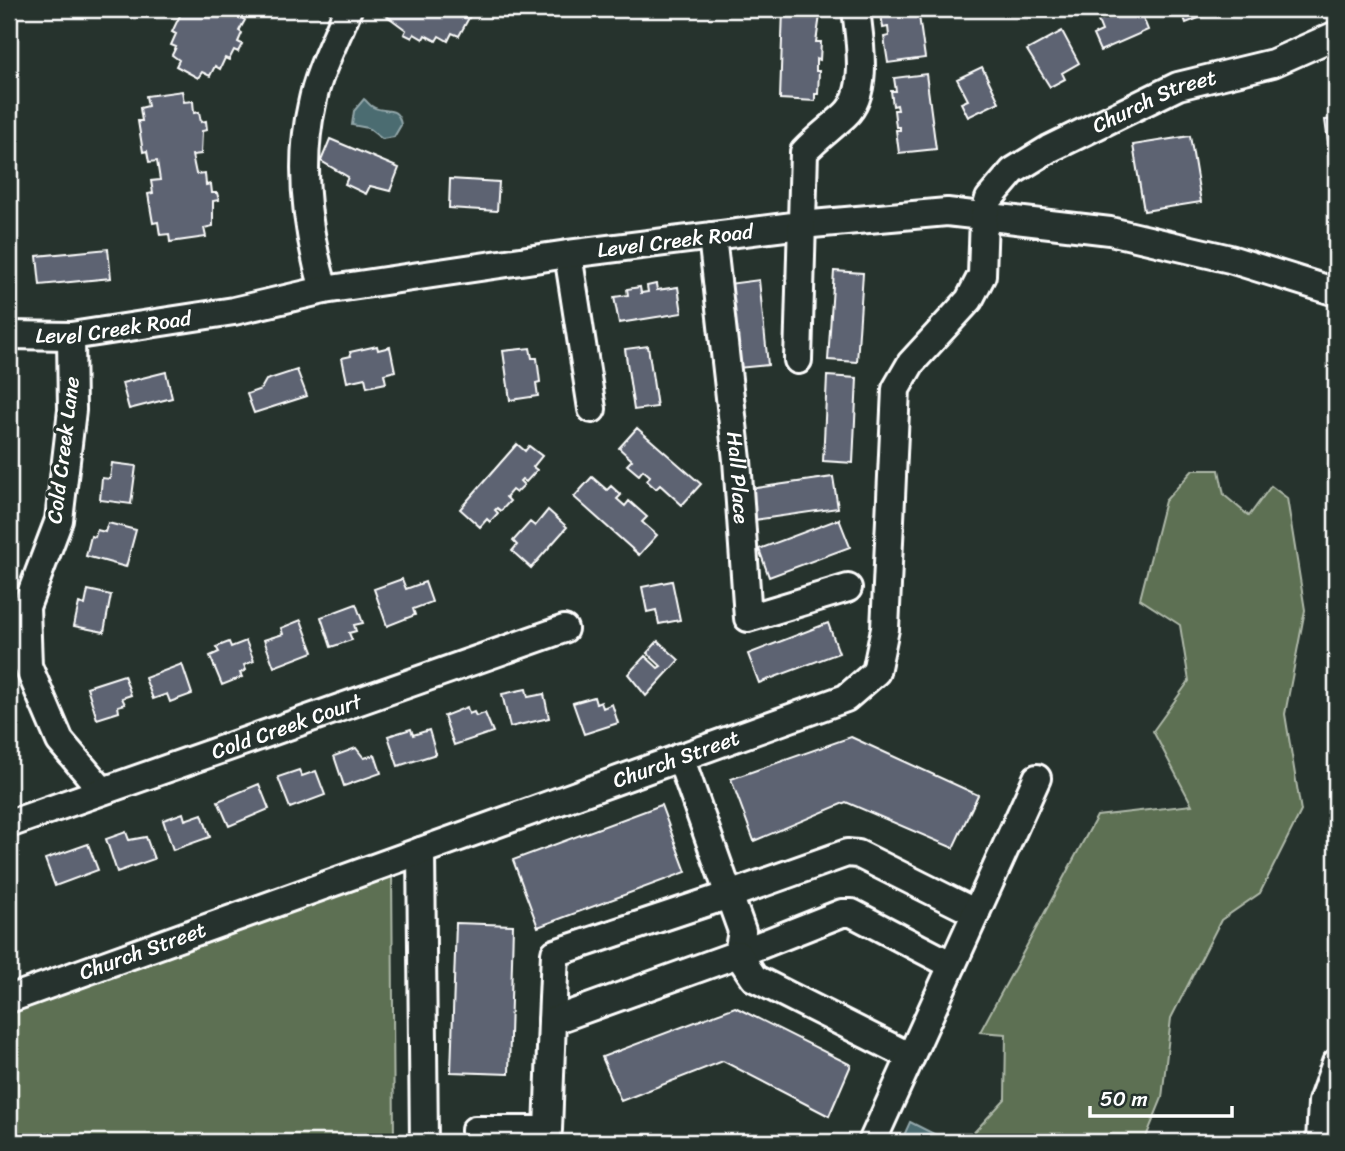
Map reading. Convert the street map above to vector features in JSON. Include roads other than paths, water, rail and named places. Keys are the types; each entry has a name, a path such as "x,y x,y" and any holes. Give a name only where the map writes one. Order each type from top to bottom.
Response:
{"street":[{"path":"324,290 314,255 304,176 312,103 348,9"},
{"path":"797,360 804,152 824,130 847,114 859,83 856,9"},
{"name":"Church Street","path":"9,999 846,698 876,672 886,629 896,389 911,363 969,300 982,275 987,208 1013,171 1049,149 1178,86 1273,63 1336,35"},
{"name":"Level Creek Road","path":"9,335 71,337 234,311 324,290 568,254 801,225 987,208 1110,231 1230,259 1336,292"},
{"name":"Hall Place","path":"712,236 737,460 748,618 848,589"},
{"path":"568,254 592,409"},
{"name":"Cold Creek Lane","path":"71,337 72,410 59,520 26,607 28,666 60,741 101,789"},
{"name":"Cold Creek Court","path":"9,824 101,789 564,629"},
{"path":"680,757 742,931 738,954 754,978 911,1057"},
{"path":"872,1142 1037,778"},
{"path":"421,851 424,1142"},
{"path":"475,1142 475,1129 548,1130 555,953 847,853 859,854 976,913"},
{"path":"552,1021 738,954 842,913 852,913 952,965"},
{"path":"1320,1142 1322,1102 1336,1063"}],"water":[{"path":"364,99 373,107 397,114 401,125 394,137 382,139 368,128 352,125 354,111"},
{"path":"910,1122 938,1136 936,1142 901,1142"}]}
